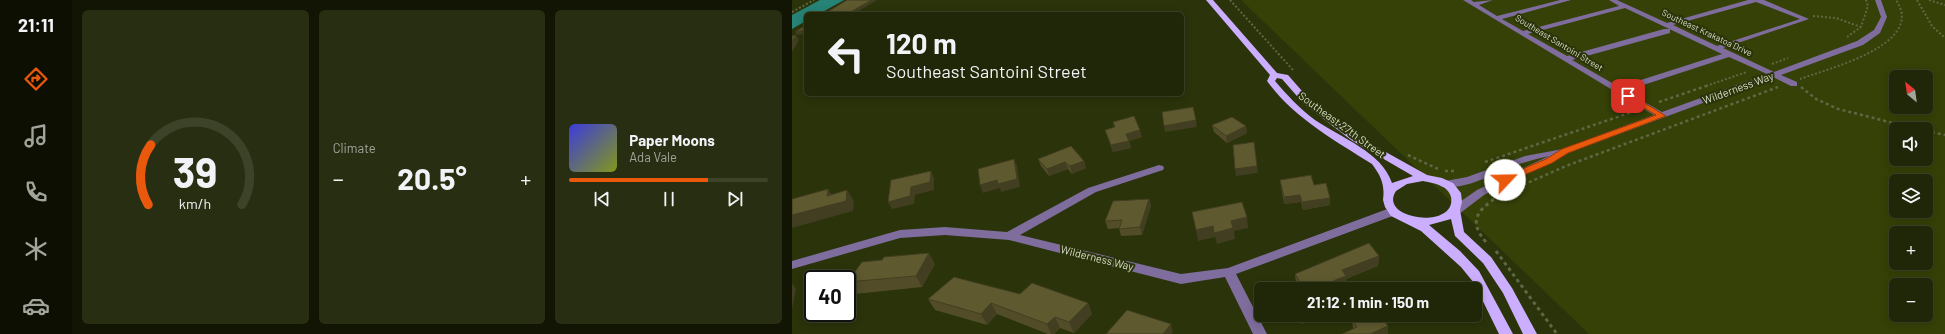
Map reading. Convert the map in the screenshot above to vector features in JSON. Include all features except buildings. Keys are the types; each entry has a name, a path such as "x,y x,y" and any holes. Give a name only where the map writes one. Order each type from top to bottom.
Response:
{"main road":[{"path":"1209,0 1274,75"},
{"name":"Southeast 27th Street","path":"1390,192 1384,173 1375,162 1311,120 1287,100 1271,81 1274,75 1285,76 1306,100 1354,138 1424,178"},
{"path":"1424,178 1444,184 1452,189 1457,196 1458,204 1455,211 1449,217 1440,221 1428,223 1405,219 1390,207 1388,199 1390,192 1395,186 1403,182 1424,178"},
{"path":"1455,211 1459,233 1487,260 1508,291 1530,334"},
{"path":"1416,222 1460,258 1477,279 1506,334"}],"street":[{"path":"1469,2 1490,0"},
{"path":"1496,18 1568,0"},
{"name":"Southeast Krakatoa Drive","path":"1612,0 1667,28 1717,48 1793,83"},
{"path":"1566,59 1757,0 1802,17 1805,20 1717,48"},
{"name":"Wilderness Way","path":"1455,211 1470,197 1513,176 1549,161 1565,151 1860,43 1877,31 1884,17 1878,0"},
{"name":"Southeast Santoini Street","path":"1469,2 1662,116"},
{"path":"1523,34 1626,6"},
{"path":"1619,90 1729,54"},
{"name":"Wilderness Way","path":"1444,184 1462,182 1481,177 1509,164 1541,154 1565,151"},
{"path":"1008,236 1092,190 1159,168"},
{"name":"Wilderness Way","path":"792,265 900,234 946,231 1008,236 1181,279 1229,272 1394,211"},
{"path":"1229,272 1260,334"}],"path":[{"path":"792,12 814,0"},
{"path":"1230,0 1297,74"},
{"path":"1845,38 1861,27 1868,6 1866,0"},
{"path":"1489,245 1477,232 1475,222 1481,207 1500,195 1566,166 1793,83 1870,52 1887,43 1895,36 1901,21 1900,5 1896,0"},
{"path":"1917,0 1924,10 1932,28 1945,38"},
{"path":"1929,0 1945,5"},
{"path":"1808,14 1817,17 1836,18 1861,27"},
{"path":"1481,164 1521,148 1553,140 1646,106 1789,58"},
{"path":"1793,83 1803,88 1816,99 1834,107 1889,123"},
{"path":"1933,132 1945,134"},
{"path":"1402,153 1432,168 1447,172 1461,171"},
{"path":"1494,249 1522,283 1557,334"}],"green space":[{"path":"1241,0 1945,0 1945,334 1589,334"}],"water":[{"path":"820,0 844,0 823,12 804,12 804,22 792,29 792,15"}],"route":[{"path":"1505,180 1549,161 1565,151 1662,116 1628,96"}]}
